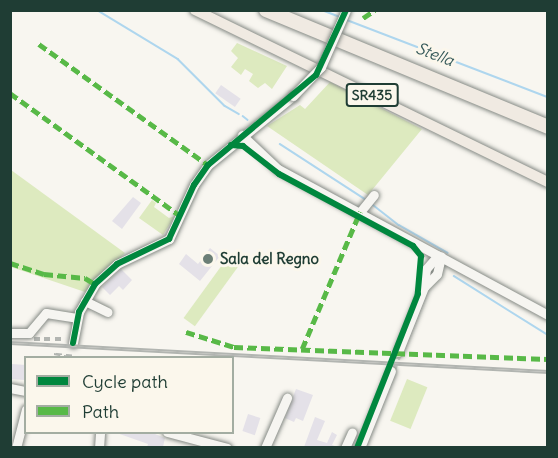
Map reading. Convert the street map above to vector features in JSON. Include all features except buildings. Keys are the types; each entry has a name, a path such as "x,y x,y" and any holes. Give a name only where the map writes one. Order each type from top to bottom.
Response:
{"highway":[{"path":"266,10 548,127"},
{"path":"289,10 548,118"}],"main road":[{"name":"SR435","path":"195,10 548,182"}],"street":[{"path":"73,341 77,318 95,284 117,264 169,239 197,179 242,135 293,96 321,67 346,10"},
{"path":"242,135 274,167 548,315"},
{"path":"360,212 374,195"},
{"path":"398,352 424,287 428,264 415,242"},
{"path":"428,264 440,255"},
{"path":"438,272 440,255"},
{"path":"424,287 438,272 457,265"},
{"path":"85,301 108,312"},
{"path":"10,333 29,333 46,313 77,318"},
{"path":"363,444 391,370"},
{"path":"265,447 287,398"},
{"path":"16,447 24,417"},
{"path":"345,447 352,432"},
{"path":"175,434 227,447"}],"path":[{"path":"63,340 25,338 73,341"}],"green space":[{"path":"237,43 287,66 272,89 265,83 258,88 249,81 253,74 245,69 241,75 231,67 238,58 231,51"},
{"path":"330,82 422,129 368,195 267,126 300,105 305,109"},
{"path":"11,170 125,253 85,292 11,267"},
{"path":"152,200 156,203 154,207 169,218 175,216 163,235 139,218"},
{"path":"230,254 241,262 195,326 184,318"},
{"path":"407,379 427,387 411,429 390,421"}],"waterway":[{"path":"97,10 178,59 225,106 239,114"},
{"name":"Stella","path":"322,10 340,17"},
{"name":"Stella","path":"347,20 548,97"},
{"path":"243,116 248,120"},
{"path":"280,144 365,199"},
{"path":"372,204 399,225 448,253"},
{"path":"454,276 548,335"}],"tunnel":[{"path":"391,371 398,352"}],"railway":[{"path":"10,343 548,372"}],"marked path":[{"path":"363,18 375,10"},
{"path":"39,44 208,165"},
{"path":"10,93 182,217"},
{"path":"302,349 360,212"},
{"path":"10,263 44,274 85,278 95,284"},
{"path":"186,332 234,347 548,359"}],"cycle path":[{"path":"73,343 79,312 95,284 117,264 169,239 194,185 208,165 316,75 346,10"},
{"path":"231,145 243,146 279,174 413,246 421,256 418,294 357,448"}],"place":[{"name":"Sala del Regno","path":"208,259"}]}
